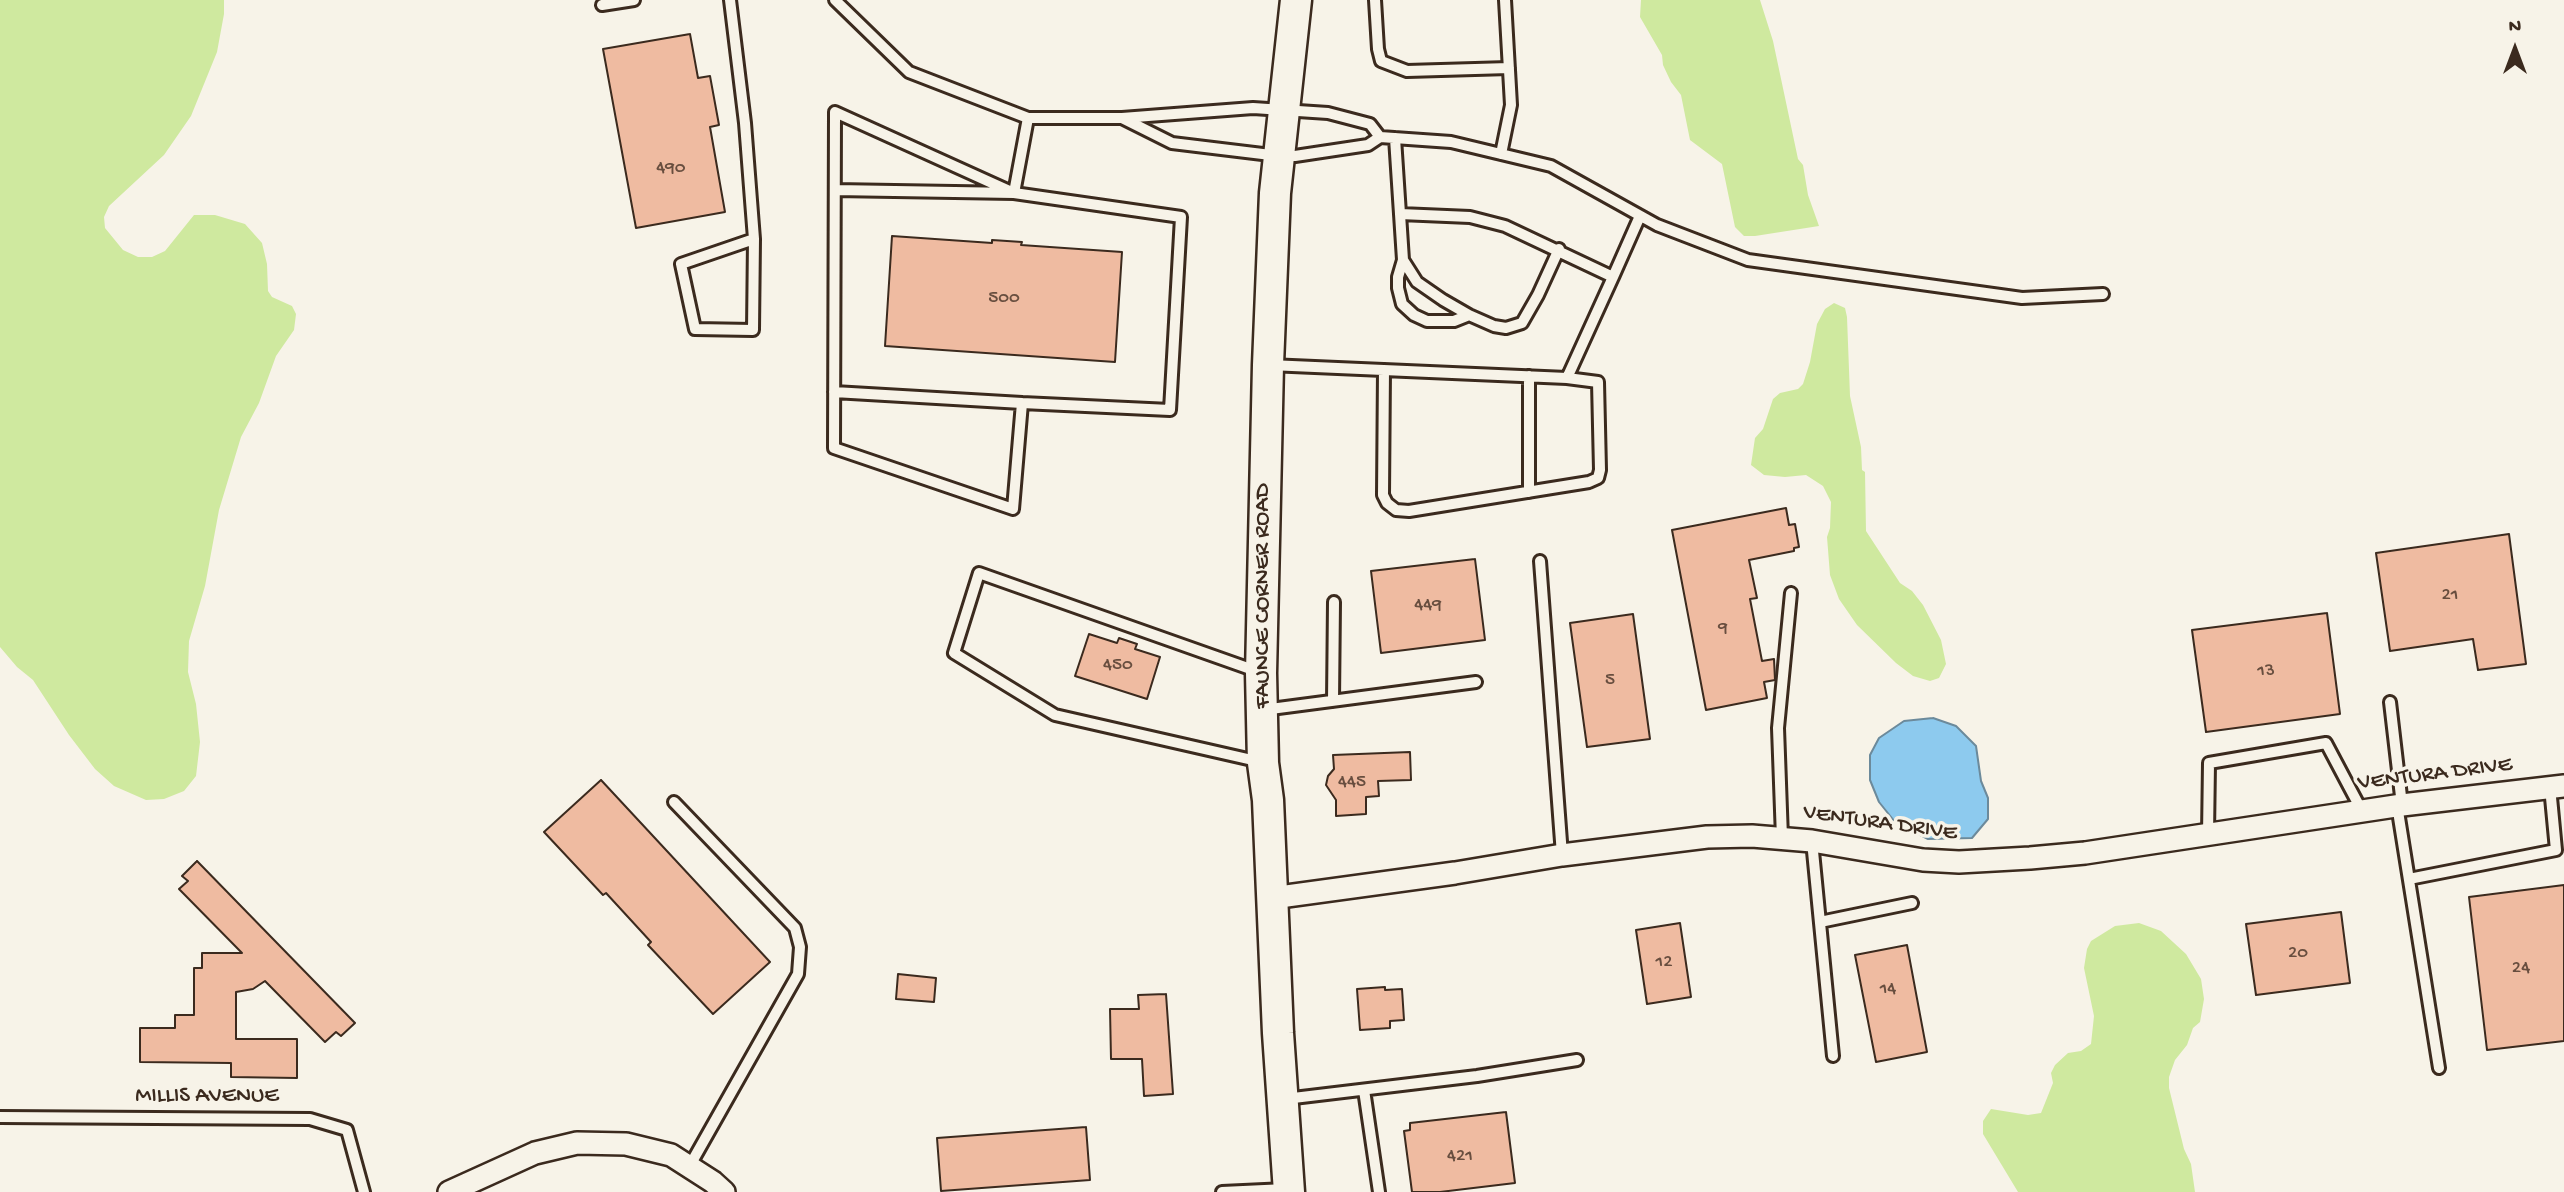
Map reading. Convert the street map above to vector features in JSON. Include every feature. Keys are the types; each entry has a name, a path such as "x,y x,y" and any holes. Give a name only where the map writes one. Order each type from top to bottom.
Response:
{"main road":[{"name":"FAUNCE CORNER ROAD","path":"1289,1190 1282,1100 1261,673 1268,365 1279,156 1296,0"}],"street":[{"name":"VENTURA DRIVE","path":"1272,898 1455,873 1562,855 1707,837 1782,838 1923,860 1959,862 2085,853 2400,805 2557,787"},
{"path":"461,1189 535,1153 577,1143 626,1144 671,1155 724,1192"}],"lane":[{"path":"602,5 634,0"},
{"path":"730,0 745,123 754,239 753,330 695,329 681,264 754,239"},
{"path":"835,0 909,72 1028,118 1122,118 1252,108 1328,113 1370,124 1380,136 1451,142 1551,166 1657,225 1748,260 2022,298 2103,294"},
{"path":"1375,0 1381,61 1407,71 1509,68"},
{"path":"1502,154 1511,105 1505,0"},
{"path":"1014,193 835,112 834,448 1013,509 1021,403"},
{"path":"1014,193 1028,118"},
{"path":"1122,118 1171,143 1279,156 1368,145 1380,136"},
{"path":"1395,138 1402,260 1398,277 1402,304 1414,315 1427,321 1454,321 1469,315"},
{"path":"834,392 1170,410 1181,217 1014,193 835,190"},
{"path":"1400,214 1470,217 1505,226 1613,277"},
{"path":"1567,379 1640,216"},
{"path":"1402,260 1417,282 1469,315 1506,328 1522,323 1559,250"},
{"path":"1268,365 1529,376 1598,382 1598,478 1590,482 1530,492 1409,511 1396,510 1387,503 1383,495 1384,370"},
{"path":"1529,376 1530,492"},
{"path":"1540,561 1562,855"},
{"path":"1261,673 979,572 954,653 1055,715 1264,763"},
{"path":"1782,838 1778,728 1791,593"},
{"path":"1333,702 1334,602"},
{"path":"1263,710 1476,682"},
{"path":"2390,702 2409,879 2439,1068"},
{"path":"2208,835 2209,763 2326,743 2362,811"},
{"path":"2409,879 2556,850 2557,787"},
{"path":"674,802 795,928 800,947 797,974 688,1167"},
{"path":"1812,841 1833,1056"},
{"path":"1820,922 1912,903"},
{"path":"1282,1100 1477,1076 1577,1060"},
{"path":"1364,1090 1379,1192"},
{"name":"MILLIS AVENUE","path":"0,1117 310,1119 347,1130 364,1192"},
{"path":"1222,1192 1289,1190"}],"green space":[{"path":"0,0 224,0 217,52 191,116 164,155 109,206 104,217 105,228 123,250 138,257 152,257 165,251 194,215 215,215 245,224 262,243 267,264 268,291 272,297 292,306 296,314 294,330 276,356 259,403 241,437 219,510 205,586 189,641 188,672 196,704 200,742 196,776 184,791 164,799 146,800 114,786 95,769 33,680 17,667 0,647"},
{"path":"1641,0 1760,0 1773,41 1798,159 1803,165 1808,195 1819,226 1755,236 1744,236 1735,227 1722,164 1690,140 1681,95 1671,82 1663,65 1662,55 1640,17"},
{"path":"1834,303 1845,308 1847,317 1850,396 1861,447 1862,470 1865,472 1866,531 1900,583 1912,591 1923,605 1941,640 1946,664 1939,678 1930,681 1913,676 1896,663 1857,625 1839,599 1830,575 1827,537 1831,502 1823,486 1806,475 1764,475 1751,465 1755,438 1763,429 1773,399 1780,393 1798,389 1803,384 1817,324 1825,309"},
{"path":"2139,923 2161,931 2186,954 2201,979 2204,999 2200,1022 2193,1028 2169,1077 2169,1088 2184,1149 2191,1164 2195,1192 2018,1192 1983,1134 1983,1121 1991,1109 2028,1115 2041,1113 2053,1083 2051,1073 2055,1065 2068,1053 2081,1051 2091,1044 2094,1016 2084,968 2091,941 2115,926"}],"water":[{"path":"1933,718 1956,726 1976,746 1981,781 1988,798 1988,819 1972,838 1928,839 1895,822 1879,802 1870,780 1870,755 1879,738 1904,721"}],"building":[{"path":"690,34 698,78 710,76 719,125 710,127 725,212 636,228 603,49"},
{"path":"892,236 992,243 992,240 1022,242 1021,245 1122,252 1115,362 885,346"},
{"path":"1786,508 1789,525 1795,524 1799,547 1794,548 1794,551 1749,560 1757,598 1750,599 1762,661 1774,659 1775,680 1764,682 1767,698 1706,710 1672,530"},
{"path":"2509,534 2526,664 2478,670 2473,639 2390,651 2376,553"},
{"path":"1475,559 1485,640 1381,653 1371,571"},
{"path":"2327,613 2340,714 2206,732 2192,630"},
{"path":"1633,614 1650,739 1587,747 1570,623"},
{"path":"1089,634 1117,643 1119,638 1137,644 1135,649 1160,657 1147,699 1075,676"},
{"path":"1410,752 1411,780 1378,781 1379,796 1366,797 1366,814 1336,816 1336,800 1326,785 1328,776 1334,769 1333,755"},
{"path":"601,780 770,962 713,1014 648,945 651,942 606,893 603,895 544,832"},
{"path":"197,861 355,1023 341,1036 336,1032 325,1042 265,981 253,989 236,992 236,1039 297,1039 297,1078 231,1077 231,1063 140,1062 140,1028 175,1028 175,1015 194,1015 194,968 202,968 202,953 242,953 179,889 188,881 182,876"},
{"path":"2564,885 2564,1041 2487,1050 2469,897"},
{"path":"2341,912 2350,983 2256,995 2246,924"},
{"path":"1680,923 1691,997 1647,1004 1636,930"},
{"path":"1907,945 1927,1052 1876,1062 1855,955"},
{"path":"898,974 936,978 934,1002 896,999"},
{"path":"1385,987 1385,990 1402,989 1404,1020 1390,1021 1390,1028 1360,1030 1357,989"},
{"path":"1166,994 1173,1094 1144,1096 1142,1059 1111,1059 1110,1009 1139,1009 1138,995"},
{"path":"1506,1112 1515,1183 1440,1192 1412,1192 1404,1131 1410,1130 1410,1123"},
{"path":"1086,1127 1090,1180 941,1191 937,1138"}]}
